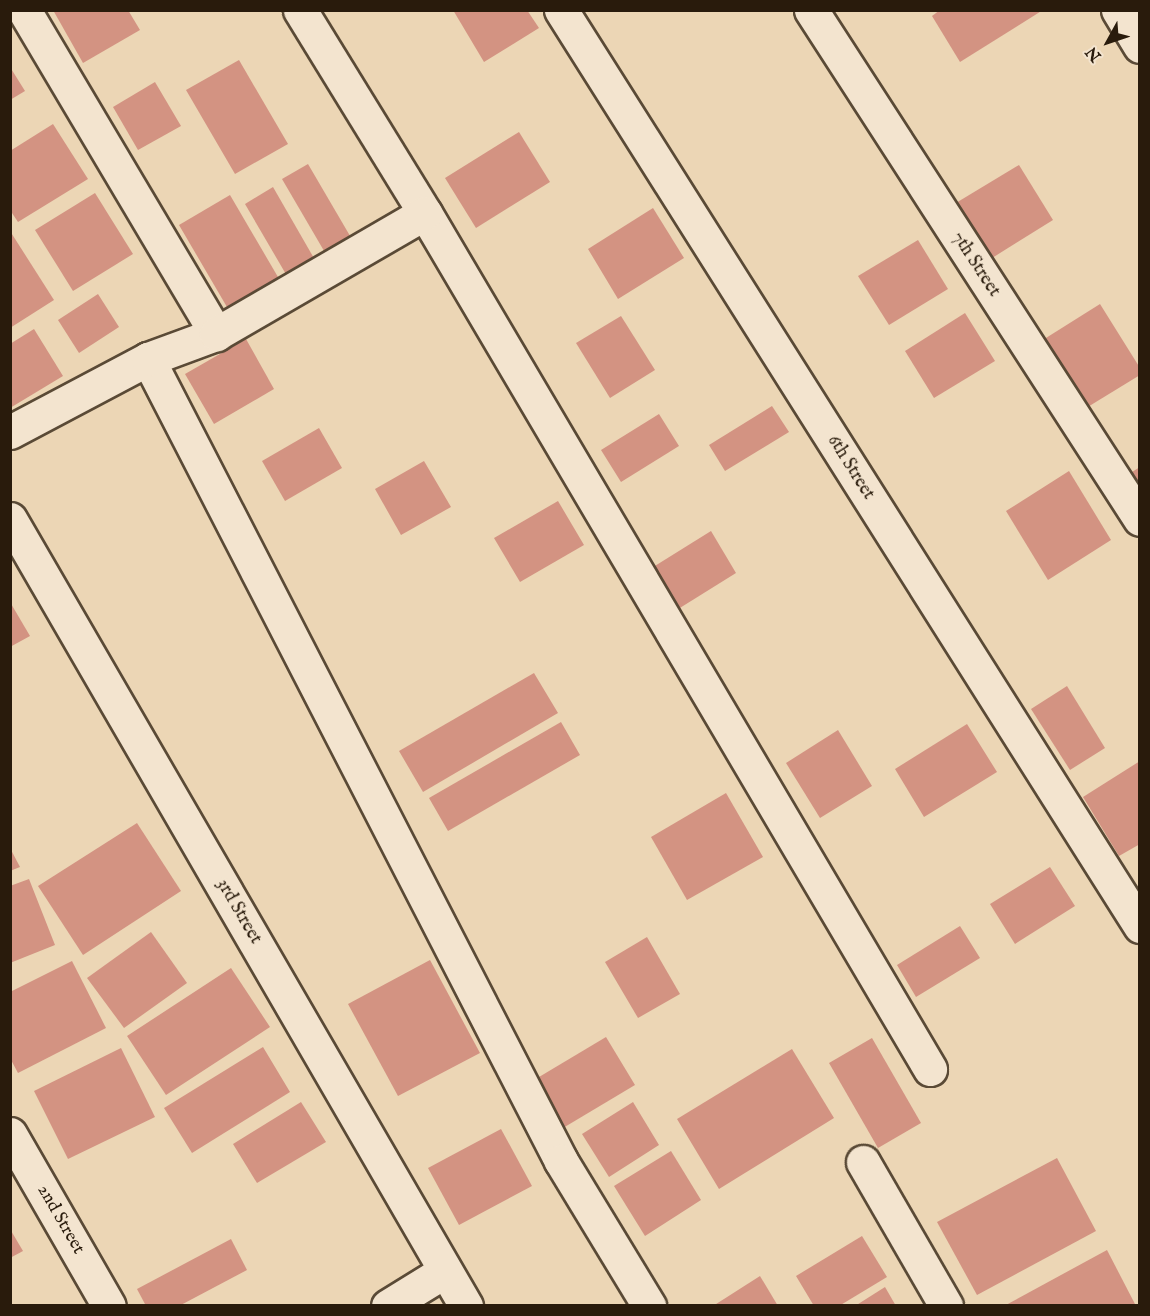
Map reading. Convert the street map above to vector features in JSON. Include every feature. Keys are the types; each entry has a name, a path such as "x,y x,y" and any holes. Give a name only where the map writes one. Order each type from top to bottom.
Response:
{"street":[{"path":"24,10 216,334"},
{"path":"300,10 426,213 930,1069"},
{"name":"6th Street","path":"561,10 1140,926"},
{"name":"7th Street","path":"811,10 1140,519"},
{"path":"1118,10 1140,46"},
{"path":"10,432 148,359 216,334 426,213"},
{"path":"148,359 561,1161 649,1305"},
{"name":"3rd Street","path":"10,519 466,1305"},
{"name":"2nd Street","path":"10,1134 109,1305"},
{"path":"863,1162 946,1305"},
{"path":"388,1305 445,1271"}],"building":[{"path":"53,10 128,10 140,30 83,63"},
{"path":"453,10 527,10 539,28 484,62"},
{"path":"940,10 1043,10 960,62 932,16"},
{"path":"239,60 288,144 235,174 186,90"},
{"path":"10,67 25,91 10,100"},
{"path":"155,82 181,126 138,150 113,107"},
{"path":"53,124 88,179 18,222 10,210 10,151"},
{"path":"519,132 550,182 476,228 445,178"},
{"path":"308,164 353,241 327,256 282,179"},
{"path":"1019,165 1053,220 976,268 941,212"},
{"path":"273,187 315,260 287,276 245,204"},
{"path":"95,193 133,254 73,291 35,230"},
{"path":"230,195 285,289 234,319 179,225"},
{"path":"653,208 684,258 618,299 588,249"},
{"path":"10,231 54,300 10,328"},
{"path":"918,240 948,289 889,325 858,276"},
{"path":"98,294 119,327 79,353 58,320"},
{"path":"1100,304 1140,368 1140,375 1073,416 1030,348"},
{"path":"965,313 995,361 934,398 905,351"},
{"path":"621,316 655,370 610,398 576,343"},
{"path":"34,329 63,376 10,408 10,344"},
{"path":"246,339 274,389 214,424 185,374"},
{"path":"772,406 789,432 725,471 709,445"},
{"path":"659,414 679,446 621,482 601,450"},
{"path":"319,428 342,468 285,501 262,461"},
{"path":"424,461 451,507 401,535 375,489"},
{"path":"1140,467 1140,502 1124,477"},
{"path":"1069,471 1111,540 1048,580 1006,511"},
{"path":"558,501 584,545 520,582 494,538"},
{"path":"711,531 736,573 675,611 650,569"},
{"path":"10,602 30,636 10,647"},
{"path":"534,673 558,713 423,792 399,751"},
{"path":"1067,686 1105,748 1070,770 1031,709"},
{"path":"561,722 580,755 448,831 429,798"},
{"path":"967,724 997,772 924,817 895,769"},
{"path":"838,730 872,786 820,818 786,763"},
{"path":"1140,761 1140,844 1119,856 1083,797"},
{"path":"726,793 763,857 687,900 651,837"},
{"path":"137,823 181,891 83,955 38,886"},
{"path":"10,848 20,867 10,871"},
{"path":"1050,867 1075,906 1015,944 990,904"},
{"path":"29,879 55,945 10,963 10,886"},
{"path":"960,926 980,958 916,997 897,965"},
{"path":"151,932 187,983 124,1028 87,978"},
{"path":"647,937 680,994 638,1018 605,962"},
{"path":"430,960 480,1053 398,1096 348,1004"},
{"path":"72,961 106,1028 18,1073 10,1058 10,992"},
{"path":"231,968 270,1027 166,1095 127,1036"},
{"path":"606,1037 635,1085 563,1128 534,1080"},
{"path":"872,1038 921,1123 878,1148 829,1063"},
{"path":"263,1047 290,1092 192,1153 164,1108"},
{"path":"121,1048 155,1117 68,1159 34,1091"},
{"path":"792,1049 834,1118 719,1189 677,1119"},
{"path":"301,1102 326,1142 257,1183 233,1144"},
{"path":"633,1102 659,1145 609,1177 582,1134"},
{"path":"501,1129 532,1186 459,1225 428,1168"},
{"path":"671,1151 701,1200 645,1236 614,1186"},
{"path":"1057,1158 1096,1231 977,1295 937,1222"},
{"path":"10,1229 23,1251 10,1258"},
{"path":"862,1236 887,1277 839,1306 814,1306 796,1276"},
{"path":"231,1239 247,1270 179,1306 146,1306 137,1289"},
{"path":"1107,1250 1136,1306 1004,1306"},
{"path":"760,1276 778,1306 713,1306"},
{"path":"885,1287 896,1306 855,1306"}]}
